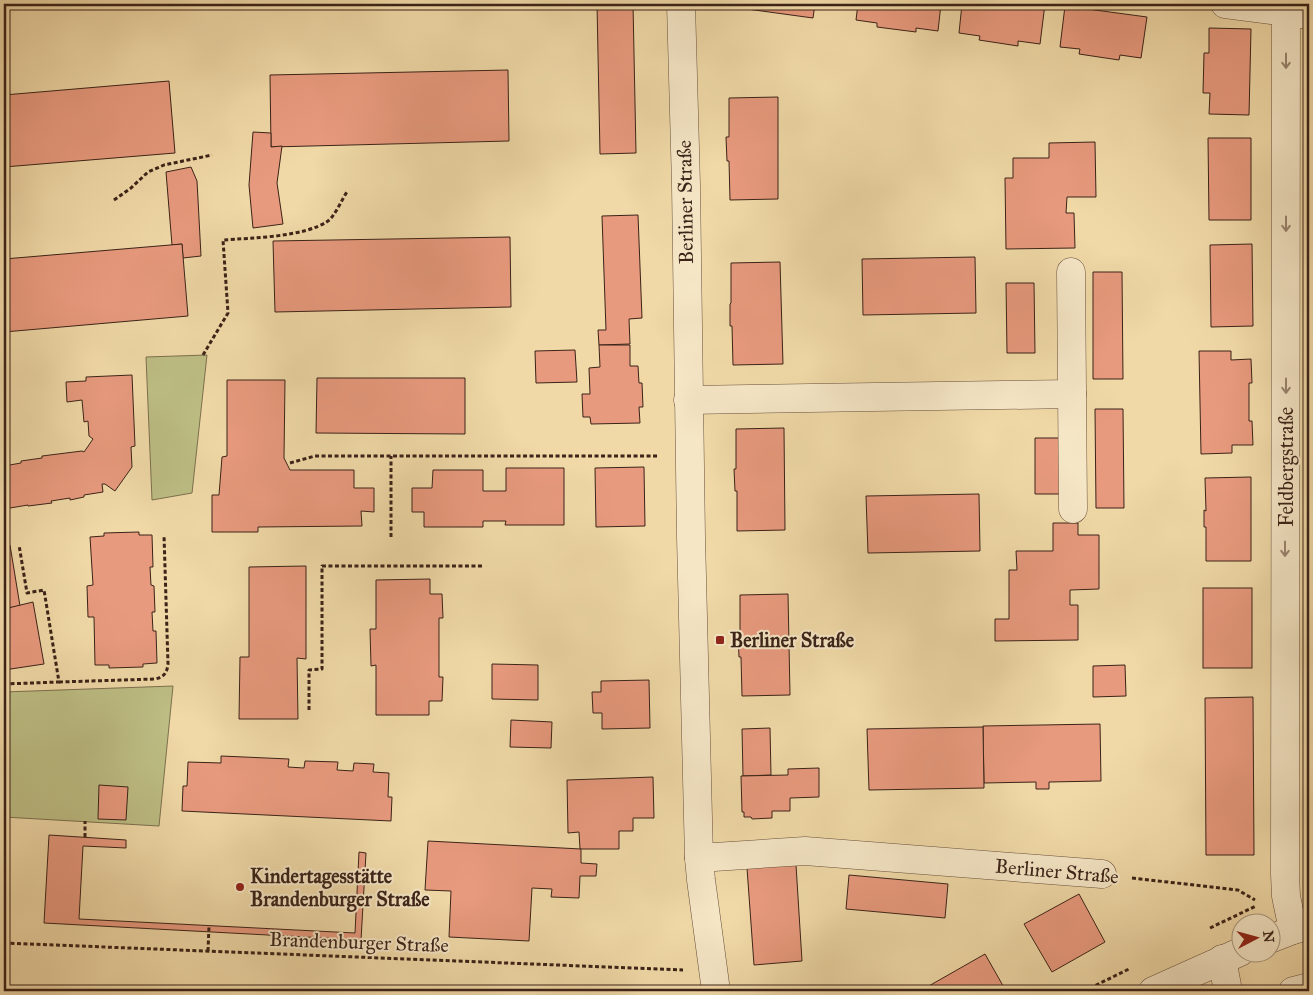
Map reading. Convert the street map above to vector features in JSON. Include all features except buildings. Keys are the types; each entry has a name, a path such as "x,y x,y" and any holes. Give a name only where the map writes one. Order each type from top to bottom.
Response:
{"street":[{"name":"Berliner Straße","path":"681,4 699,858 714,981"},
{"path":"1225,4 1294,11"},
{"name":"Feldbergstraße","path":"1291,931 1285,874 1294,11"},
{"path":"1072,272 1073,508"},
{"path":"688,400 1072,394"},
{"name":"Berliner Straße","path":"699,858 806,851 1102,874"},
{"path":"1153,991 1230,955"},
{"path":"1228,991 1230,962"},
{"path":"1292,991 1309,987"}],"path":[{"path":"114,200 131,188 148,172 164,165 212,155"},
{"path":"203,355 228,313 223,240 272,236 312,228 330,220 347,192"},
{"path":"290,463 315,456 690,456"},
{"path":"391,456 391,537"},
{"path":"4,684 155,679 162,677 167,671 168,664 164,535"},
{"path":"19,545 27,593 44,590 59,682"},
{"path":"309,710 309,670 322,669 322,566 484,566"},
{"path":"85,821 85,837"},
{"name":"Berliner Straße","path":"1102,874 1238,890 1261,903"},
{"path":"208,951 209,926"},
{"name":"Brandenburger Straße","path":"4,943 208,951 714,981"}],"green space":[{"path":"207,355 192,493 152,500 146,357"},
{"path":"173,686 159,826 4,817 4,692"}],"place":[{"name":"Berliner Straße","path":"720,640"},
{"name":"Kindertagesstätte Brandenburger Straße","path":"240,887"}]}
